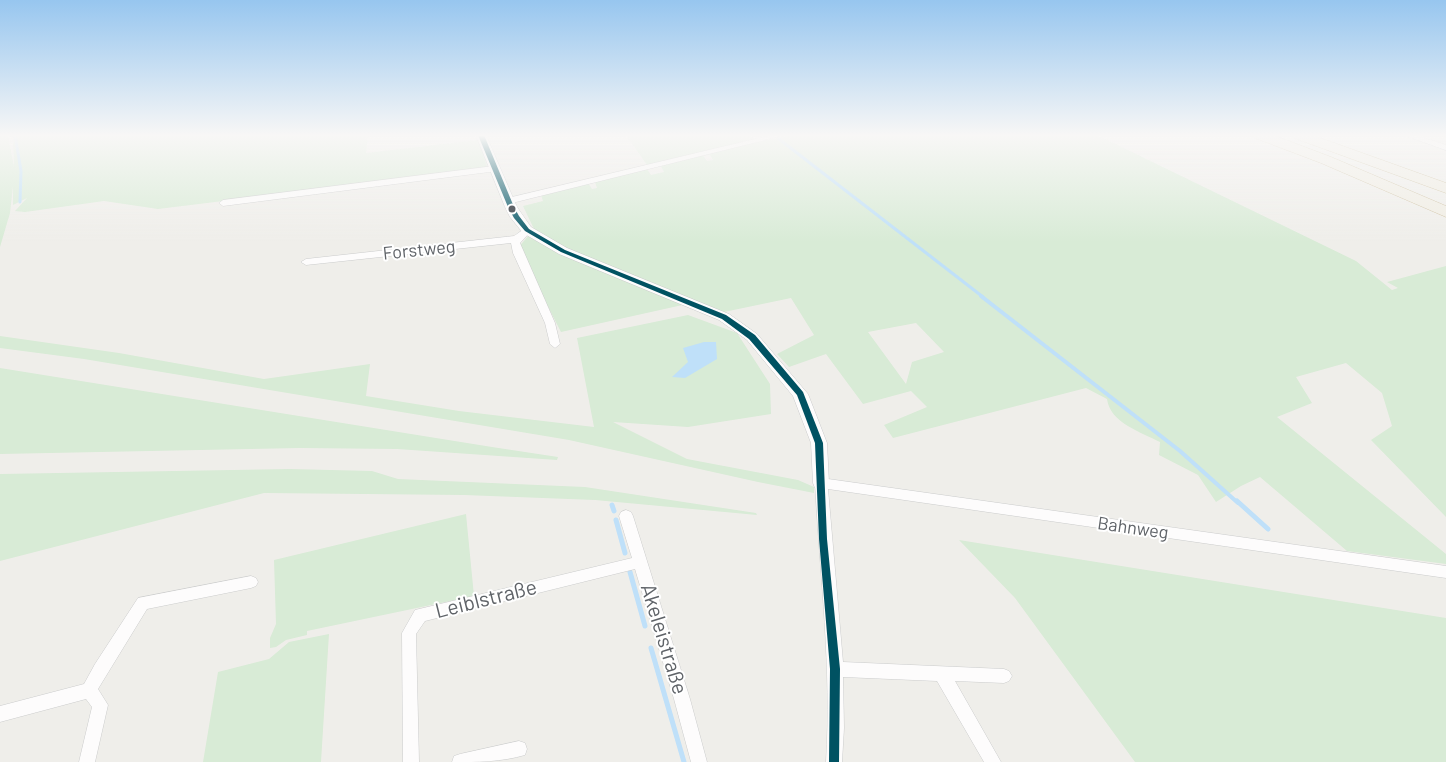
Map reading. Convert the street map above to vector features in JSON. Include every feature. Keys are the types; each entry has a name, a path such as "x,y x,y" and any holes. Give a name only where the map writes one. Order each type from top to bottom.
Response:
{"highway":[{"path":"1351,171 1446,212"},
{"path":"1370,171 1446,199"},
{"path":"1398,171 1446,188"}],"street":[{"path":"223,203 482,171"},
{"path":"495,171 522,234 724,317 752,337 800,394 819,443 823,539 835,669 834,762"},
{"path":"508,201 634,171"},
{"path":"522,234 515,243 550,323 555,344"},
{"name":"Forstweg","path":"306,262 522,234"},
{"name":"Bahnweg","path":"821,483 1446,572"},
{"name":"Akeleistraße","path":"626,516 700,762"},
{"name":"Leiblstraße","path":"411,762 410,633 420,615 640,562"},
{"path":"0,714 88,690 143,603 252,582"},
{"path":"835,669 1004,676"},
{"path":"942,674 993,762"},
{"path":"87,762 100,705 88,690"},
{"path":"460,762 519,749"}],"green space":[{"path":"0,171 471,171 158,209 104,201 25,212 15,211 27,198 13,205 13,186 10,213 0,247"},
{"path":"641,171 648,171 651,175 664,172 663,171 1170,171 1356,261 1392,290 1398,288 1387,282 1446,266 1446,517 1371,440 1392,426 1382,393 1346,363 1296,377 1312,403 1277,417 1446,554 1446,564 1347,551 1260,477 1241,486 1216,502 1198,475 1159,455 1160,442 1120,421 1109,407 1107,399 1086,388 893,438 884,425 927,407 911,391 863,404 826,354 789,367 777,354 814,335 791,298 724,312 696,302 561,332 518,248 534,229 523,206 543,201 541,195 588,183 592,189 597,188 595,182","holes":["916,323 944,352 912,362 906,384 868,332"]},
{"path":"688,315 737,333 770,384 771,414 688,427 613,422 687,459 798,480 814,487 814,493 569,440 84,359 0,348 0,336 119,353 264,379 370,364 366,396 459,411 594,427 577,338"},
{"path":"0,368 558,457 557,460 397,449 300,448 0,454"},
{"path":"290,469 372,471 398,479 585,487 756,513 757,515 595,500 464,495 264,493 0,561 0,474"},
{"path":"466,514 474,596 307,631 307,635 286,640 276,647 270,648 270,638 276,624 274,560"},
{"path":"959,540 1446,618 1446,762 1135,762 1015,598"},
{"path":"329,634 321,762 203,762 218,672 269,659 289,642"}],"water":[{"path":"704,342 716,342 717,359 685,378 672,377 688,362 683,348"}],"waterway":[{"path":"20,202 21,171"},
{"path":"820,171 983,297"},
{"path":"981,296 1180,451 1238,503"},
{"path":"1237,501 1268,529"},
{"path":"612,505 614,511"},
{"path":"616,520 625,553"},
{"path":"630,572 645,626"},
{"path":"651,648 684,762"}],"transit line":[{"path":"496,171 516,217 527,230 563,251 724,317 752,337 800,394 819,443 823,539 835,669 834,762"}]}
